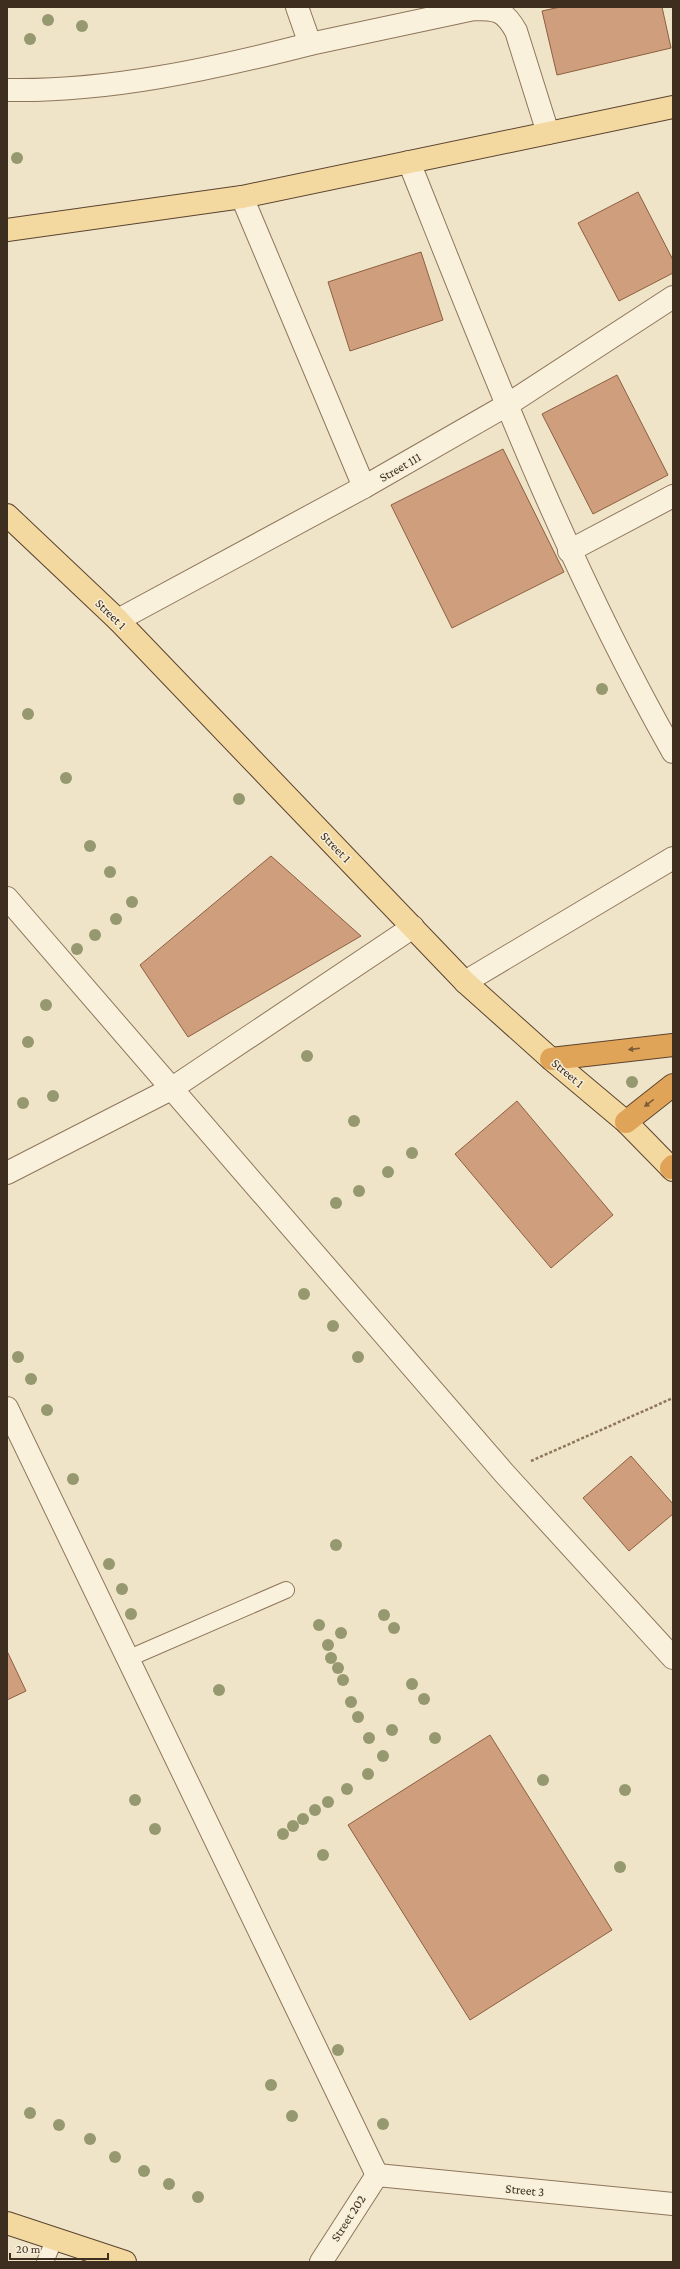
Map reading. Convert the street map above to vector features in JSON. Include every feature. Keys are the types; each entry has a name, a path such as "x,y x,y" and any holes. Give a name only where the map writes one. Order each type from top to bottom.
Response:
{"highway":[{"path":"551,1060 673,1045"},
{"path":"626,1122 673,1085"}],"main road":[{"path":"7,230 242,197 673,107"},
{"name":"Street 1","path":"7,515 118,620 466,982 551,1060 626,1122 672,1168"},
{"path":"7,2223 125,2262"}],"street":[{"path":"297,7 310,44"},
{"path":"7,90 44,91 141,80 244,61 310,44 474,9 496,9 509,20 516,31 548,133"},
{"path":"409,162 507,405 569,550 638,690 673,752"},
{"path":"242,197 364,488"},
{"name":"Street 111","path":"118,620 364,488 507,405 673,296"},
{"path":"569,550 673,496"},
{"path":"466,982 673,858"},
{"path":"7,898 504,1473 673,1658"},
{"path":"7,1173 171,1089 413,927"},
{"path":"7,1408 377,2175"},
{"name":"Street 3","path":"377,2175 673,2204"},
{"name":"Street 202","path":"321,2262 377,2175"}],"lane":[{"path":"127,1659 286,1590"},
{"path":"45,2262 55,2238"}],"path":[{"path":"504,1473 673,1398"}],"building":[{"path":"560,7 662,7 671,48 557,75 542,11"},
{"path":"638,192 673,260 673,273 619,301 578,223"},
{"path":"421,252 443,320 350,351 328,282"},
{"path":"617,375 668,475 593,514 542,414"},
{"path":"503,449 564,572 452,628 391,505"},
{"path":"271,856 361,936 188,1037 140,965"},
{"path":"517,1101 613,1215 551,1268 455,1154"},
{"path":"631,1456 673,1504 673,1514 629,1551 583,1498"},
{"path":"7,1651 26,1691 7,1700"},
{"path":"490,1735 612,1930 470,2020 348,1825"}]}
